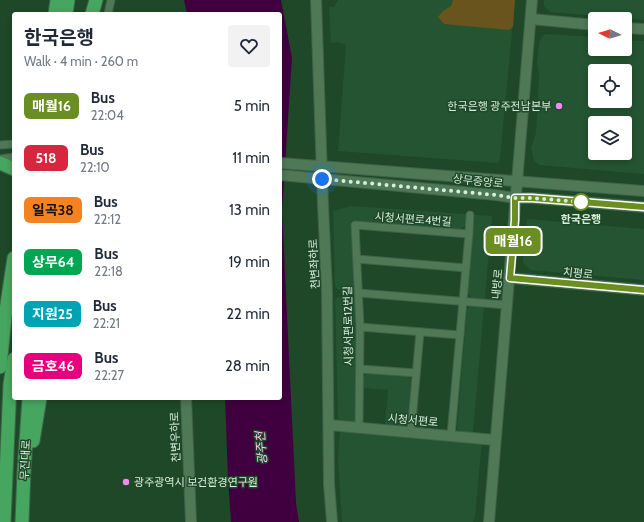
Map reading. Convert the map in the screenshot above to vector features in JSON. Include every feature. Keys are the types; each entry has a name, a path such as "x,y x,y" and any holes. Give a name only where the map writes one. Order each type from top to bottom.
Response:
{"highway":[{"path":"55,12 57,0"},
{"path":"66,12 68,0"},
{"path":"85,12 87,0"},
{"path":"93,12 96,0"},
{"path":"102,12 104,0"},
{"path":"0,163 12,168"},
{"path":"0,367 5,317 12,271"},
{"name":"무진대로","path":"4,520 10,384 12,372"},
{"name":"무진대로","path":"22,522 29,400"},
{"path":"24,472 32,446 40,400"},
{"path":"0,495 4,520"}],"street":[{"path":"49,12 50,0"},
{"path":"108,12 111,0"},
{"name":"내방로","path":"488,522 515,220 515,198 532,0"},
{"name":"천변좌하로","path":"316,1 327,292 329,484 332,522"},
{"path":"531,19 588,24"},
{"path":"632,28 644,29"},
{"path":"0,145 12,143"},
{"path":"0,159 12,157"},
{"name":"상무중앙로","path":"282,163 644,191"},
{"name":"상무중앙로","path":"282,175 515,198 644,207"},
{"path":"451,436 470,216"},
{"name":"시청서편로4번길","path":"355,225 469,234"},
{"name":"시청서편로12번길","path":"355,225 360,327 359,427"},
{"path":"357,259 466,268"},
{"name":"치평로","path":"510,278 644,290"},
{"path":"359,293 507,305"},
{"path":"360,327 460,335"},
{"path":"411,432 420,332"},
{"path":"360,369 416,373"},
{"name":"천변우하로","path":"186,400 191,522"},
{"name":"시청서편로","path":"329,425 495,440"}],"shaded area":[{"path":"338,0 515,0 500,159 497,163 338,151 346,45 338,42 331,43 329,7 334,7"},
{"path":"453,0 515,0 513,27 509,30 444,24 438,17 443,11 451,6"},
{"path":"544,0 644,0 644,20 632,19 632,12 588,12 588,15 550,12 544,6"},
{"path":"545,34 588,37 588,56 632,56 632,40 644,41 644,174 539,165 534,161 531,148 536,133 539,76 537,63 541,38"},
{"path":"351,206 466,214 465,226 459,230 351,221 356,286 353,289 338,290 335,286 333,211"},
{"path":"475,215 492,216 485,299 472,298 468,293"},
{"path":"527,219 644,229 644,280 530,270 523,262"},
{"path":"338,297 351,297 355,300 357,419 354,423 342,422 338,418 335,300"},
{"path":"471,306 484,307 473,433 460,432 457,429 467,309"},
{"path":"368,373 408,376 411,380 407,424 403,427 385,425 388,390 364,388 364,376"},
{"path":"340,431 482,441 475,517 473,522 342,522 338,457"}],"water":[{"name":"광주천","path":"184,0 281,0 292,58 282,211 282,12 187,12"},
{"name":"광주천","path":"282,211 296,503 299,522 231,522 225,400 282,400"}],"bus line":[{"name":"매월16","path":"644,207 515,198 515,220 510,278 644,290"}],"place":[{"name":"한국은행 광주전남본부","path":"559,106"},
{"name":"한국은행","path":"581,202"},
{"name":"광주광역시 보건환경연구원","path":"126,482"}],"route":[{"path":"322,179 515,198 581,202"}]}
